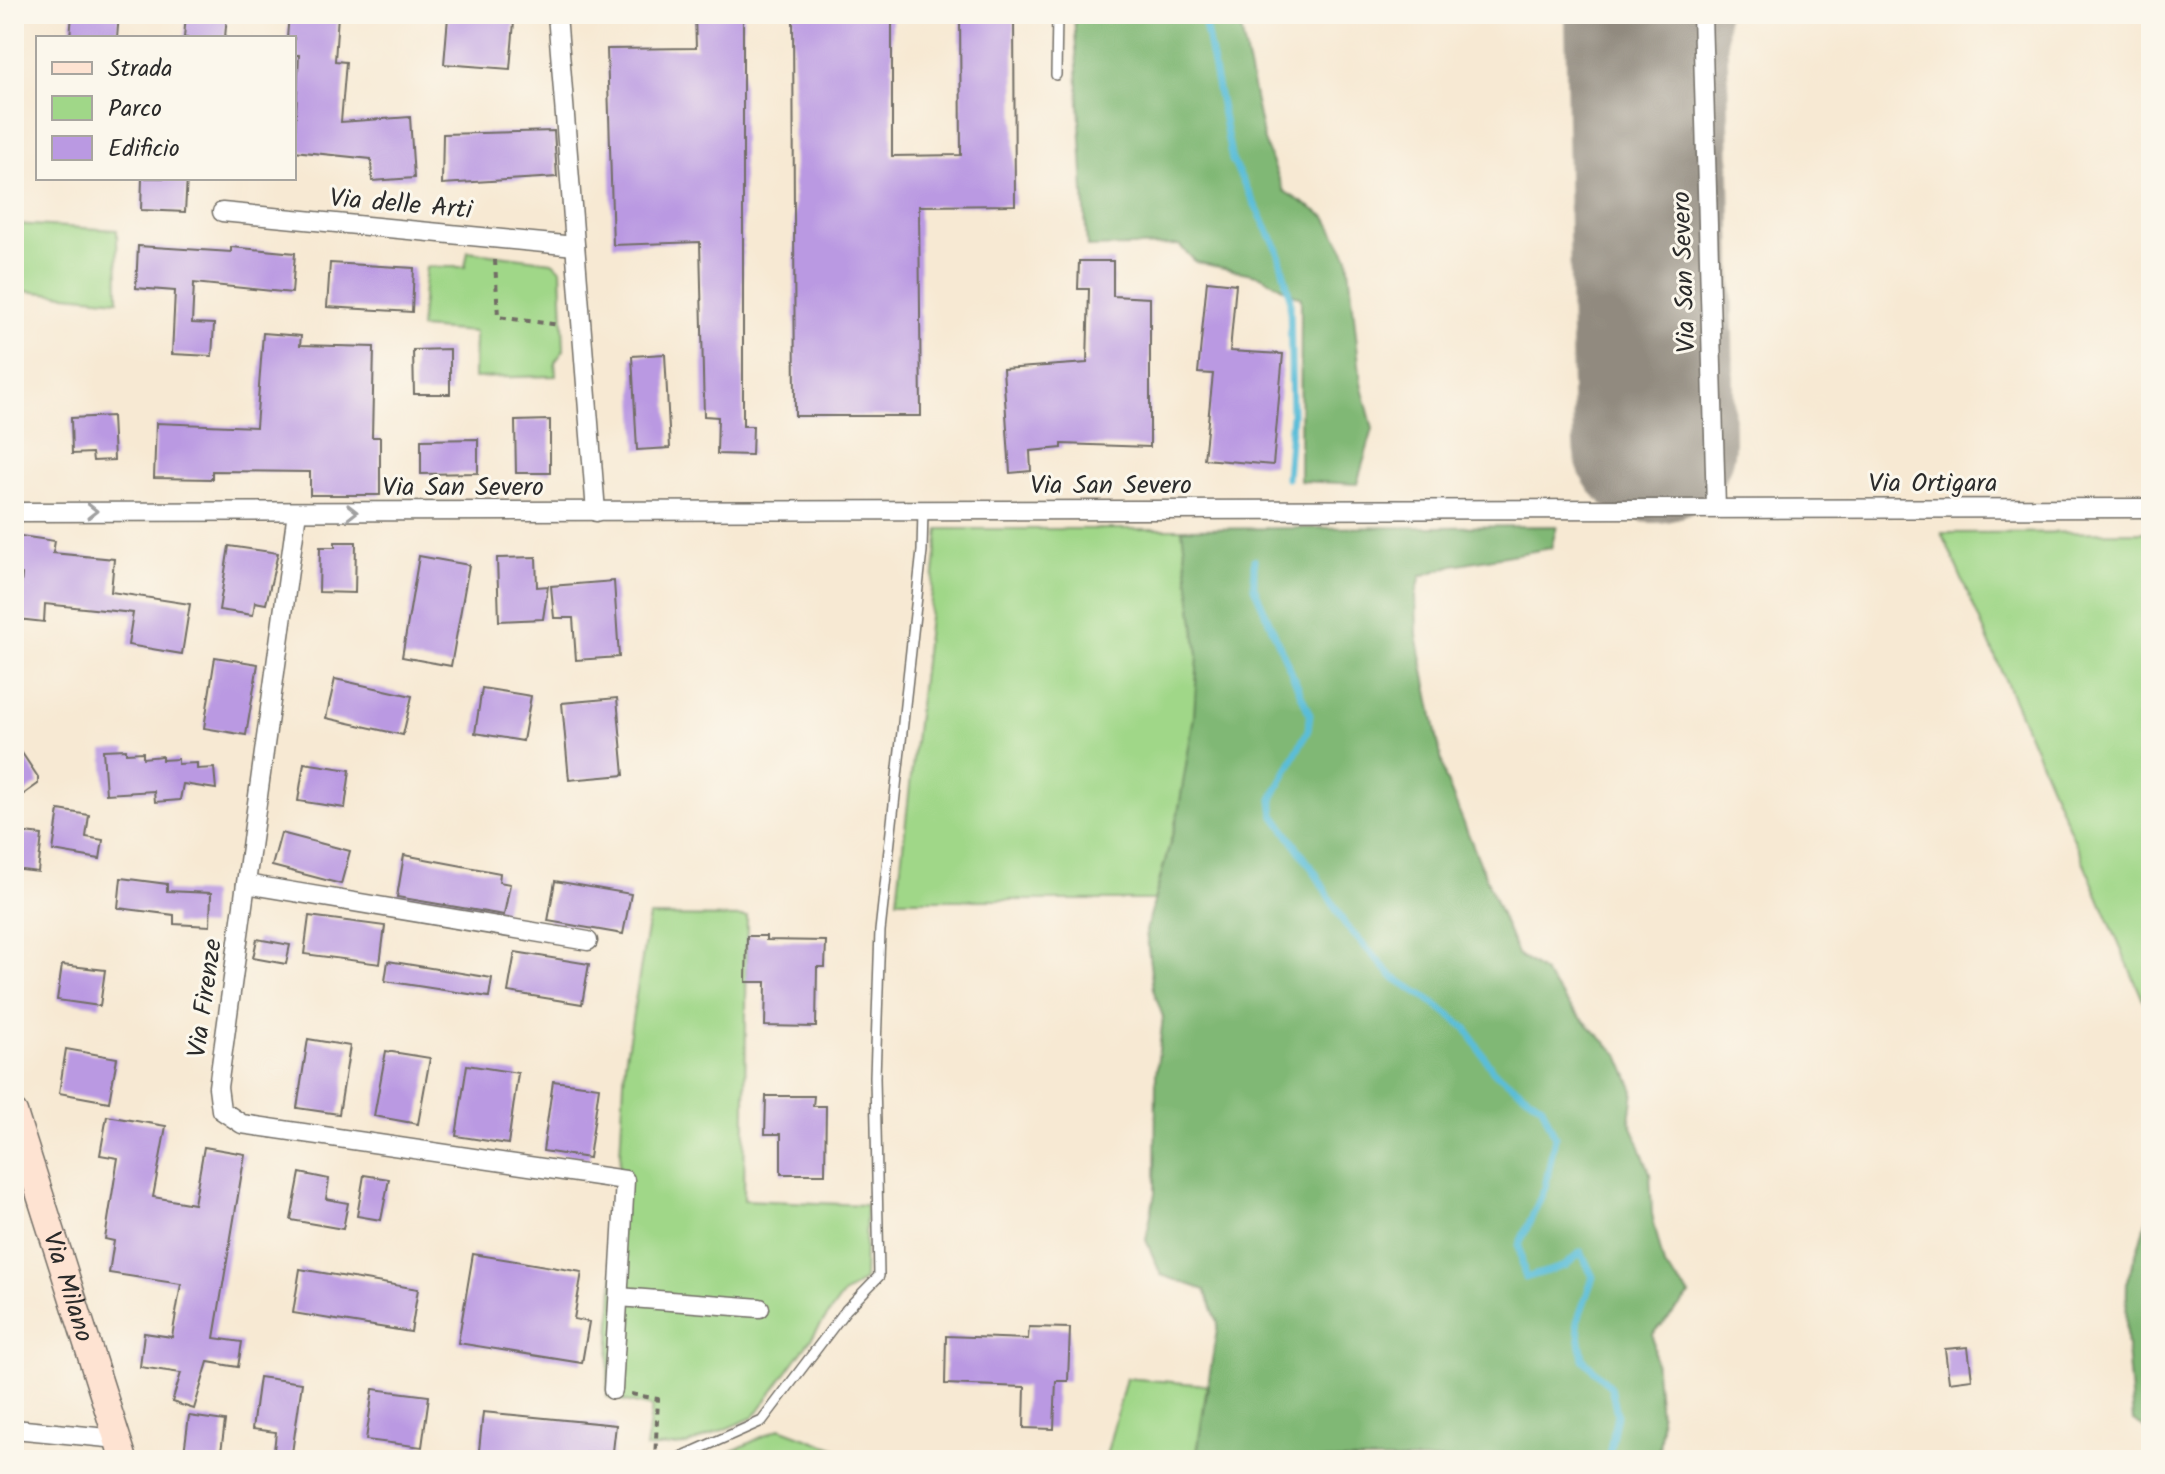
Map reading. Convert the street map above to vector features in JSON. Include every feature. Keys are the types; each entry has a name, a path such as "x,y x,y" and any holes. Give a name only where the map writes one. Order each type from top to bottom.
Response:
{"street":[{"path":"557,14 596,512"},
{"name":"Via San Severo","path":"14,512 1716,507 1702,14"},
{"name":"Via delle Arti","path":"222,212 575,246"},
{"name":"Via Ortigara","path":"1716,507 2151,508"},
{"name":"Via Firenze","path":"297,512 218,1087 221,1110 242,1124 625,1180 619,1297"},
{"path":"246,884 588,941"},
{"name":"Via Milano","path":"14,1113 121,1450"},
{"path":"613,1390 619,1297 760,1308"},
{"path":"14,1429 121,1450"}],"lane":[{"path":"1056,75 1057,14"},
{"path":"674,1460 762,1421 846,1310 879,1276 875,1077 880,931 922,551 923,510"}],"path":[{"path":"2129,14 2151,19"},
{"path":"494,238 498,317 581,327"},
{"path":"613,1390 658,1399 655,1460"}],"green space":[{"path":"1074,14 1238,14 1264,141 1284,191 1326,217 1348,257 1361,383 1373,429 1357,484 1300,481 1301,298 1261,276 1196,262 1179,245 1087,247"},
{"path":"14,224 117,230 118,300 14,290"},
{"path":"468,251 552,262 561,269 564,350 555,362 556,376 474,378 475,332 420,328 426,267 465,267"},
{"path":"1557,526 1551,548 1453,565 1421,576 1416,594 1417,635 1445,777 1517,954 1543,972 1572,1009 1619,1055 1634,1091 1630,1121 1650,1173 1652,1214 1664,1266 1690,1295 1653,1334 1661,1429 1658,1460 1196,1460 1218,1323 1205,1290 1161,1275 1146,1240 1155,1193 1156,1075 1163,1017 1153,989 1146,931 1178,814 1194,716 1198,655 1182,529"},
{"path":"939,529 1182,529 1197,636 1196,714 1179,808 1154,900 897,900"},
{"path":"2151,532 2151,1005 2146,1007 1942,533"},
{"path":"649,916 747,917 744,1200 866,1205 864,1280 842,1296 754,1417 687,1445 646,1448 652,1407 607,1397 625,1062"},
{"path":"2151,1207 2151,1432 2133,1421 2126,1336 2127,1281"},
{"path":"1126,1378 1207,1385 1196,1460 1105,1460"},
{"path":"780,1428 865,1460 714,1460"}],"building":[{"path":"72,14 119,14 117,36 70,36"},
{"path":"186,14 227,14 225,36 184,36"},
{"path":"289,14 338,14 335,61 346,62 341,122 410,117 414,178 372,181 371,159 296,151 299,55 296,55 296,36 287,36"},
{"path":"695,14 743,14 743,426 753,426 752,455 717,454 718,417 704,416 700,242 613,245 607,49 696,48"},
{"path":"793,14 892,14 892,156 961,155 960,14 1014,14 1015,205 919,206 921,416 795,416"},
{"path":"448,17 514,22 510,69 444,64"},
{"path":"554,131 557,177 442,184 443,134"},
{"path":"142,180 187,180 185,212 141,210"},
{"path":"138,246 231,252 231,247 295,253 292,293 194,283 192,323 214,324 212,356 172,354 175,291 136,288"},
{"path":"1079,261 1113,261 1113,296 1150,298 1150,447 1062,444 1062,448 1030,451 1031,471 1010,473 1003,369 1087,363 1089,289 1078,289"},
{"path":"330,263 414,268 412,312 327,307"},
{"path":"1207,281 1236,284 1230,351 1283,354 1273,465 1204,459 1213,374 1198,373"},
{"path":"263,333 301,336 300,345 374,347 372,437 380,437 380,495 310,495 310,472 212,471 212,479 154,478 156,423 256,427"},
{"path":"450,349 450,394 414,394 413,350"},
{"path":"665,354 670,448 637,450 632,356"},
{"path":"112,416 114,460 93,461 92,453 72,454 71,418"},
{"path":"550,420 550,473 516,473 515,421"},
{"path":"478,439 478,473 421,474 421,440"},
{"path":"14,535 55,541 53,553 114,559 111,592 190,604 182,654 128,645 133,613 45,604 44,622 18,619 22,574 14,573"},
{"path":"335,542 356,542 355,593 319,592 320,547 335,547"},
{"path":"229,546 278,553 266,604 255,602 253,615 219,610"},
{"path":"419,556 469,565 451,666 402,657"},
{"path":"536,557 537,587 548,586 543,619 499,621 497,558"},
{"path":"614,581 619,657 576,660 573,618 554,618 551,586"},
{"path":"215,657 258,664 246,735 204,728"},
{"path":"335,679 412,696 403,735 326,718"},
{"path":"482,688 531,696 523,741 475,733"},
{"path":"617,698 624,775 569,780 562,703"},
{"path":"14,741 38,777 38,784 14,801"},
{"path":"126,749 126,753 143,752 143,758 162,756 162,760 178,759 178,764 197,763 197,769 214,768 216,789 183,784 180,800 155,802 154,791 106,794 103,750"},
{"path":"304,763 350,770 345,808 298,801"},
{"path":"59,810 89,815 86,837 103,840 100,859 53,851"},
{"path":"14,832 42,835 38,872 14,869"},
{"path":"281,833 350,851 341,884 272,866"},
{"path":"404,855 500,873 499,882 510,884 504,915 397,897"},
{"path":"121,878 167,884 167,891 211,893 210,926 174,924 174,915 118,908"},
{"path":"555,881 631,894 623,934 548,921"},
{"path":"309,916 385,926 380,964 304,954"},
{"path":"747,936 766,936 766,940 826,941 825,967 817,967 816,1027 765,1026 766,982 746,982"},
{"path":"257,939 290,945 286,964 253,958"},
{"path":"515,952 589,964 582,1004 508,992"},
{"path":"388,961 492,978 489,997 385,981"},
{"path":"62,965 105,970 100,1006 57,1000"},
{"path":"308,1039 350,1046 339,1114 297,1108"},
{"path":"66,1049 117,1058 109,1102 59,1093"},
{"path":"386,1051 430,1058 418,1124 374,1116"},
{"path":"467,1065 518,1073 508,1144 456,1136"},
{"path":"553,1081 599,1087 589,1158 543,1151"},
{"path":"766,1096 814,1096 813,1106 826,1106 825,1174 781,1174 781,1134 765,1134"},
{"path":"107,1116 166,1126 153,1197 194,1204 204,1147 245,1154 214,1338 242,1342 238,1367 208,1362 194,1409 172,1402 181,1373 140,1367 144,1333 172,1337 181,1284 109,1273 114,1241 105,1239 118,1158 100,1155"},
{"path":"300,1173 329,1179 326,1199 348,1203 343,1229 291,1220"},
{"path":"364,1175 389,1179 381,1220 357,1216"},
{"path":"473,1254 582,1272 574,1319 589,1322 582,1363 458,1343"},
{"path":"300,1269 418,1289 411,1332 293,1313"},
{"path":"1029,1327 1070,1328 1068,1381 1056,1381 1054,1429 1024,1428 1025,1387 945,1384 946,1336 1028,1339"},
{"path":"1968,1347 1972,1379 1949,1382 1945,1349"},
{"path":"259,1377 302,1383 291,1460 273,1460 276,1432 252,1429"},
{"path":"373,1389 429,1396 422,1447 366,1440"},
{"path":"483,1412 616,1425 612,1460 478,1460"},
{"path":"189,1416 225,1421 220,1460 183,1460"}],"waterway":[{"path":"1203,14 1232,160 1278,250 1290,298 1292,415 1287,478"},
{"path":"1254,560 1254,587 1310,715 1308,730 1272,799 1274,815 1316,874 1345,925 1393,977 1466,1028 1493,1071 1542,1106 1555,1137 1545,1188 1519,1245 1525,1278 1565,1266 1581,1252 1593,1277 1577,1322 1583,1359 1611,1387 1617,1414 1608,1460"}],"runway":[{"path":"1646,14 1654,442"}]}
